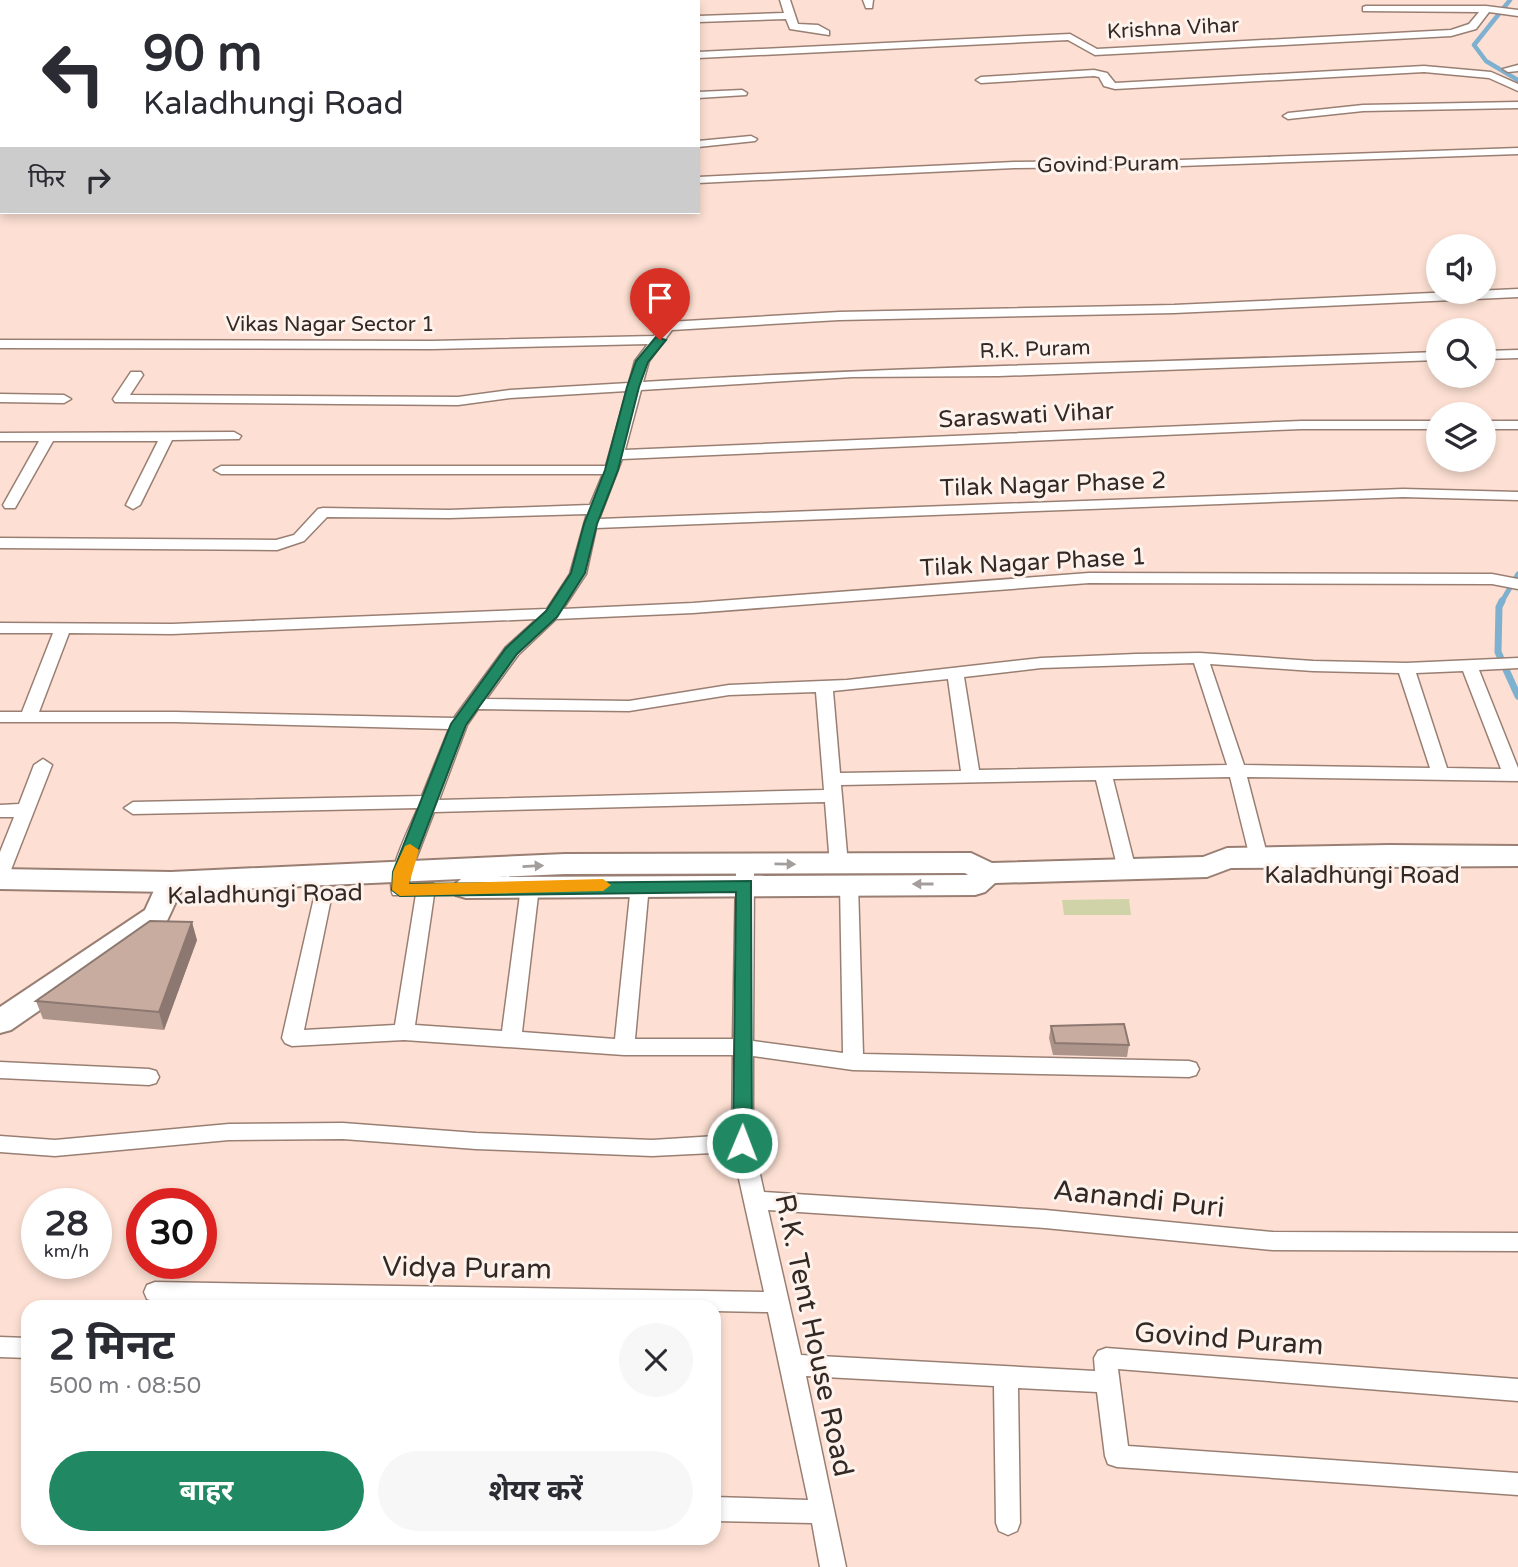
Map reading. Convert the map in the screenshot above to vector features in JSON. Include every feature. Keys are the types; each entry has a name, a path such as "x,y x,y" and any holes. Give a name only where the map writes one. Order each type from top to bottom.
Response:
{"main road":[{"name":"Kaladhungi Road","path":"1208,867 1229,876 1518,856"},
{"name":"Kaladhungi Road","path":"0,877 169,889 323,894 558,865 745,874 844,874 975,885 987,873 1208,867 1227,858 1394,864 1518,875"},
{"name":"Kaladhungi Road","path":"0,896 409,884 530,887 640,885 745,874"},
{"path":"0,1022 156,916 169,889"}],"street":[{"path":"785,0 794,27 818,28 824,33"},
{"path":"1366,9 1402,4 1512,12"},
{"name":"Krishna Vihar","path":"700,55 1070,37 1076,37 1088,50 1095,52 1451,33 1467,31 1477,26 1489,9"},
{"path":"700,19 790,16"},
{"path":"981,80 1094,73 1103,75 1108,84 1115,86 1424,69 1492,75 1518,88"},
{"path":"700,95 742,93"},
{"path":"1288,116 1363,108 1518,105"},
{"path":"700,144 751,139"},
{"name":"Govind Puram","path":"700,180 1014,165 1180,163 1518,151"},
{"path":"404,1032 409,884 428,804 459,724 512,651 552,614 578,573 642,361 668,326 839,316 1174,309 1518,293"},
{"name":"Vikas Nagar Sector 1","path":"0,344 432,345 660,340"},
{"path":"1496,355 1518,354"},
{"name":"R.K. Puram","path":"136,375 120,399 458,401 502,394 852,373 999,372 1426,356"},
{"path":"0,398 64,399"},
{"name":"Saraswati Vihar","path":"221,470 613,463 1301,425 1426,425"},
{"path":"1496,425 1518,425"},
{"path":"0,437 166,439 234,436"},
{"path":"10,505 48,438"},
{"path":"133,505 166,439"},
{"name":"Tilak Nagar Phase 2","path":"0,543 277,545 299,538 323,512 593,517 1403,493 1518,496"},
{"name":"Tilak Nagar Phase 1","path":"0,628 62,631 282,626 693,608 1089,578 1492,579 1518,584"},
{"path":"28,717 62,631"},
{"path":"472,704 629,706 729,690 824,686 1041,663 1200,657 1313,666 1406,668 1516,663"},
{"path":"1200,657 1237,771 1259,858"},
{"path":"133,808 428,804 835,787 971,776 1237,771 1515,775 1469,665"},
{"path":"1406,668 1440,772"},
{"path":"955,673 971,776"},
{"path":"824,686 844,874 853,1062"},
{"path":"0,717 459,724"},
{"path":"0,877 43,765"},
{"path":"1104,773 1128,870"},
{"path":"0,811 27,810"},
{"name":"R.K. Tent House Road","path":"745,874 742,1143 792,1365 833,1567"},
{"path":"624,1047 640,885"},
{"path":"511,1037 530,887"},
{"path":"323,894 292,1038 404,1032 511,1037 624,1047 744,1047 853,1062 1189,1069"},
{"path":"0,1070 149,1077"},
{"path":"0,1144 55,1148 229,1132 343,1131 476,1141 652,1148 742,1143"},
{"name":"Aanandi Puri","path":"755,1200 1045,1219 1273,1241 1518,1242"},
{"name":"Vidya Puram","path":"155,1292 653,1300"},
{"name":"Vidya Puram","path":"721,1301 778,1302"},
{"path":"0,1347 21,1348"},
{"name":"Govind Puram","path":"1107,1382 1106,1358 1518,1390"},
{"path":"792,1365 1107,1382 1117,1456 1518,1484"},
{"path":"1006,1377 1008,1523"},
{"path":"721,1509 822,1512"}],"green space":[{"path":"1129,899 1131,915 1064,915 1062,900"}],"building":[{"path":"150,921 192,922 159,1012 36,1001"},
{"path":"1124,1024 1129,1045 1055,1043 1051,1026"}],"waterway":[{"path":"1510,0 1474,45 1486,61 1518,80"},
{"path":"1501,603 1518,574"},
{"path":"1501,603 1498,652 1518,696"}],"slow traffic":[{"path":"410,850 402,872 400,890 603,885"}],"route":[{"path":"660,340 642,361 612,470 590,524 578,573 552,614 512,651 459,724 402,872 400,890 547,886 745,886 742,1143"}]}
